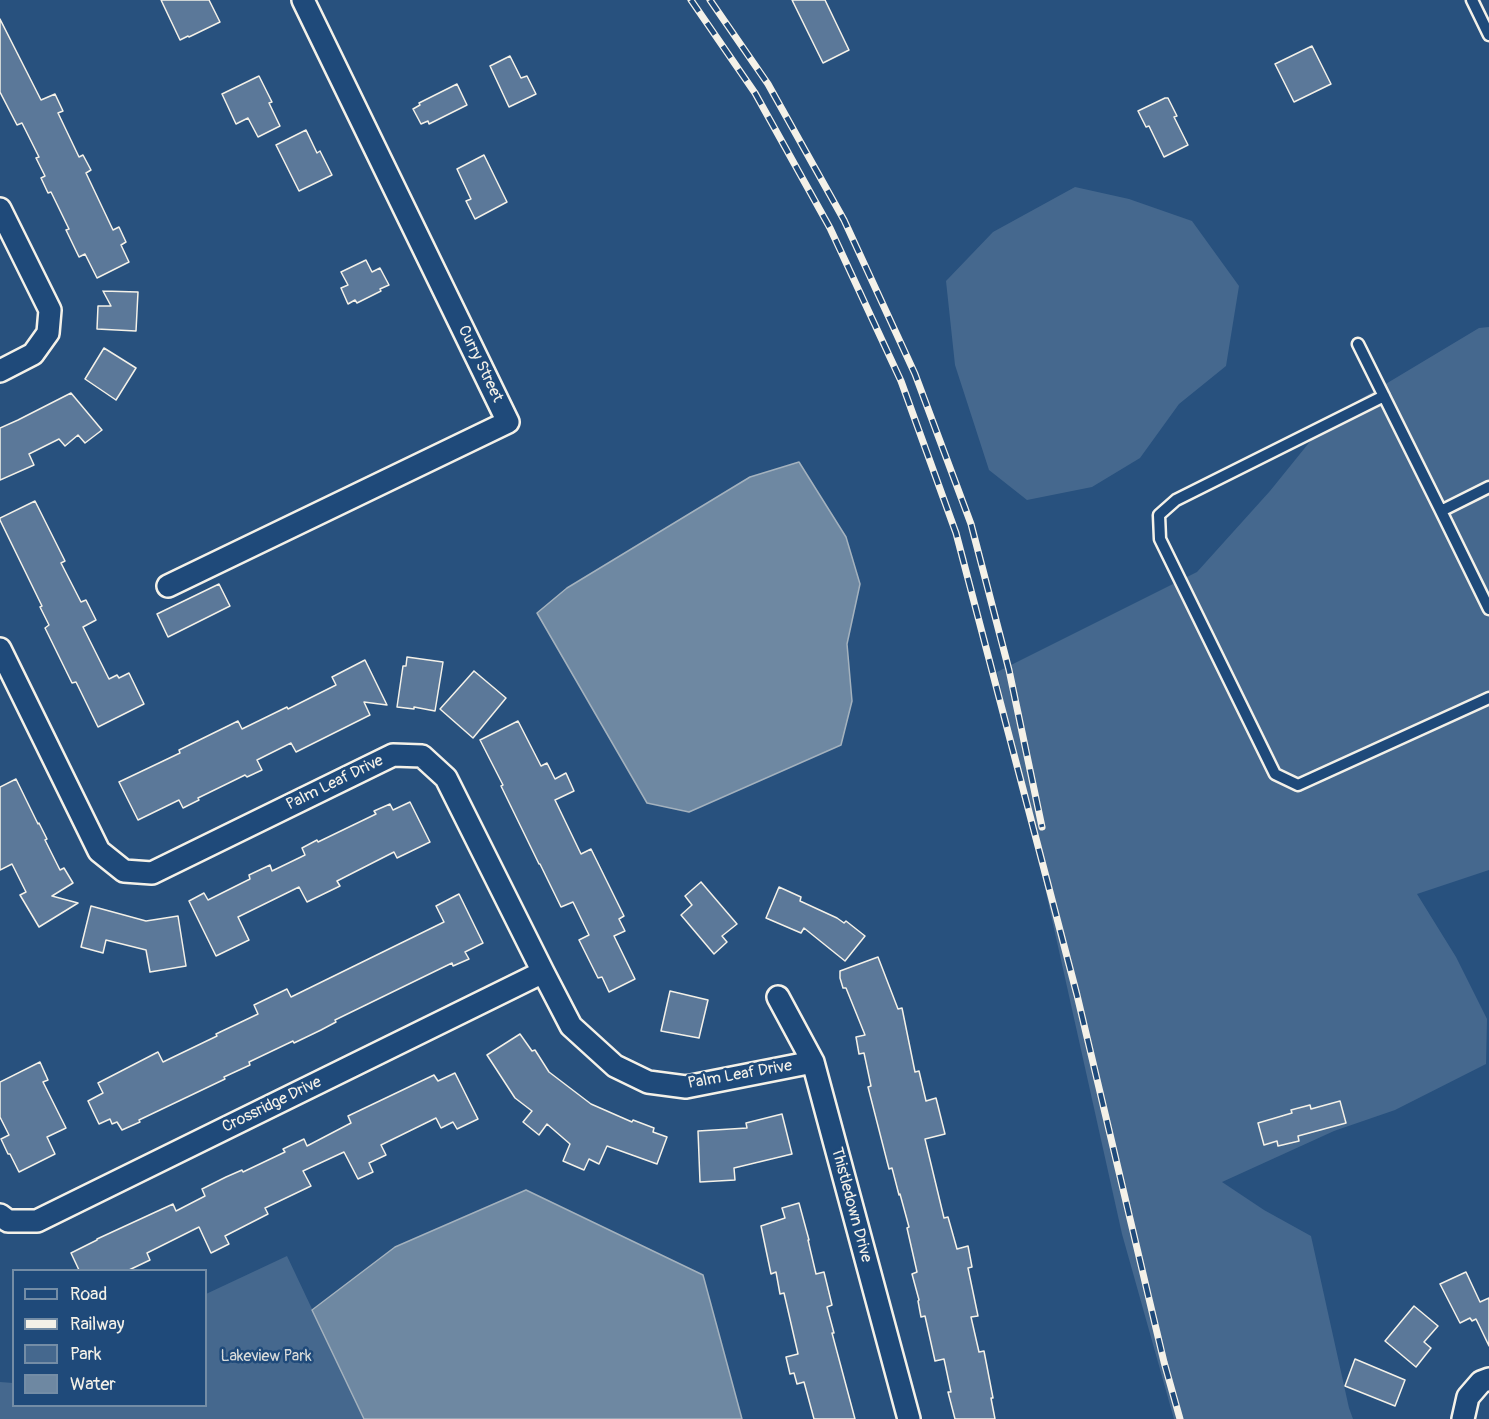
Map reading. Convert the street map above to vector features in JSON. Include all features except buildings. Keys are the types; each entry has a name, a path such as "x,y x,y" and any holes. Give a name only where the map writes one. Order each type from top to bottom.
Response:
{"street":[{"name":"Curry Street","path":"168,585 508,422 303,0"},
{"path":"0,209 50,310 48,333 33,354 0,371"},
{"name":"Palm Leaf Drive","path":"0,649 99,851 124,871 152,873 393,755 422,756 446,778 571,1026 615,1066 648,1082 686,1087 813,1062"},
{"name":"Crossridge Drive","path":"0,1215 8,1221 37,1221 543,972"},
{"name":"Thistledown Drive","path":"778,997 813,1062 909,1419"},
{"path":"1463,1419 1467,1397 1481,1382 1489,1379"}],"lane":[{"path":"1472,0 1489,35"},
{"path":"1358,344 1489,609"},
{"path":"1384,396 1176,500 1159,515 1160,539 1275,774 1298,785 1489,698"},
{"path":"1441,511 1489,486"}],"green space":[{"path":"1075,187 1129,199 1192,221 1239,286 1226,366 1179,404 1140,458 1092,487 1027,500 989,470 955,365 946,281 993,232"},
{"path":"1489,327 1489,870 1417,894 1456,957 1487,1019 1486,1064 1395,1110 1334,1131 1222,1182 1264,1210 1311,1236 1353,1419 1174,1419 1122,1234 997,672 1197,572 1270,491 1329,418 1479,328"},
{"name":"Lakeview Park","path":"287,1256 364,1419 0,1419 0,1382 12,1383 12,1407 207,1407 207,1294"}],"water":[{"path":"799,462 846,537 860,584 847,644 852,701 841,745 689,812 647,803 537,613 567,588 750,477"},
{"path":"526,1190 703,1275 742,1419 364,1419 312,1310 395,1247"}],"railway":[{"path":"691,0 755,93 830,228 901,381 956,533 1077,995 1164,1362 1180,1419"},
{"path":"710,0 768,84 844,220 915,374 971,524 1009,670 1042,827"}]}
